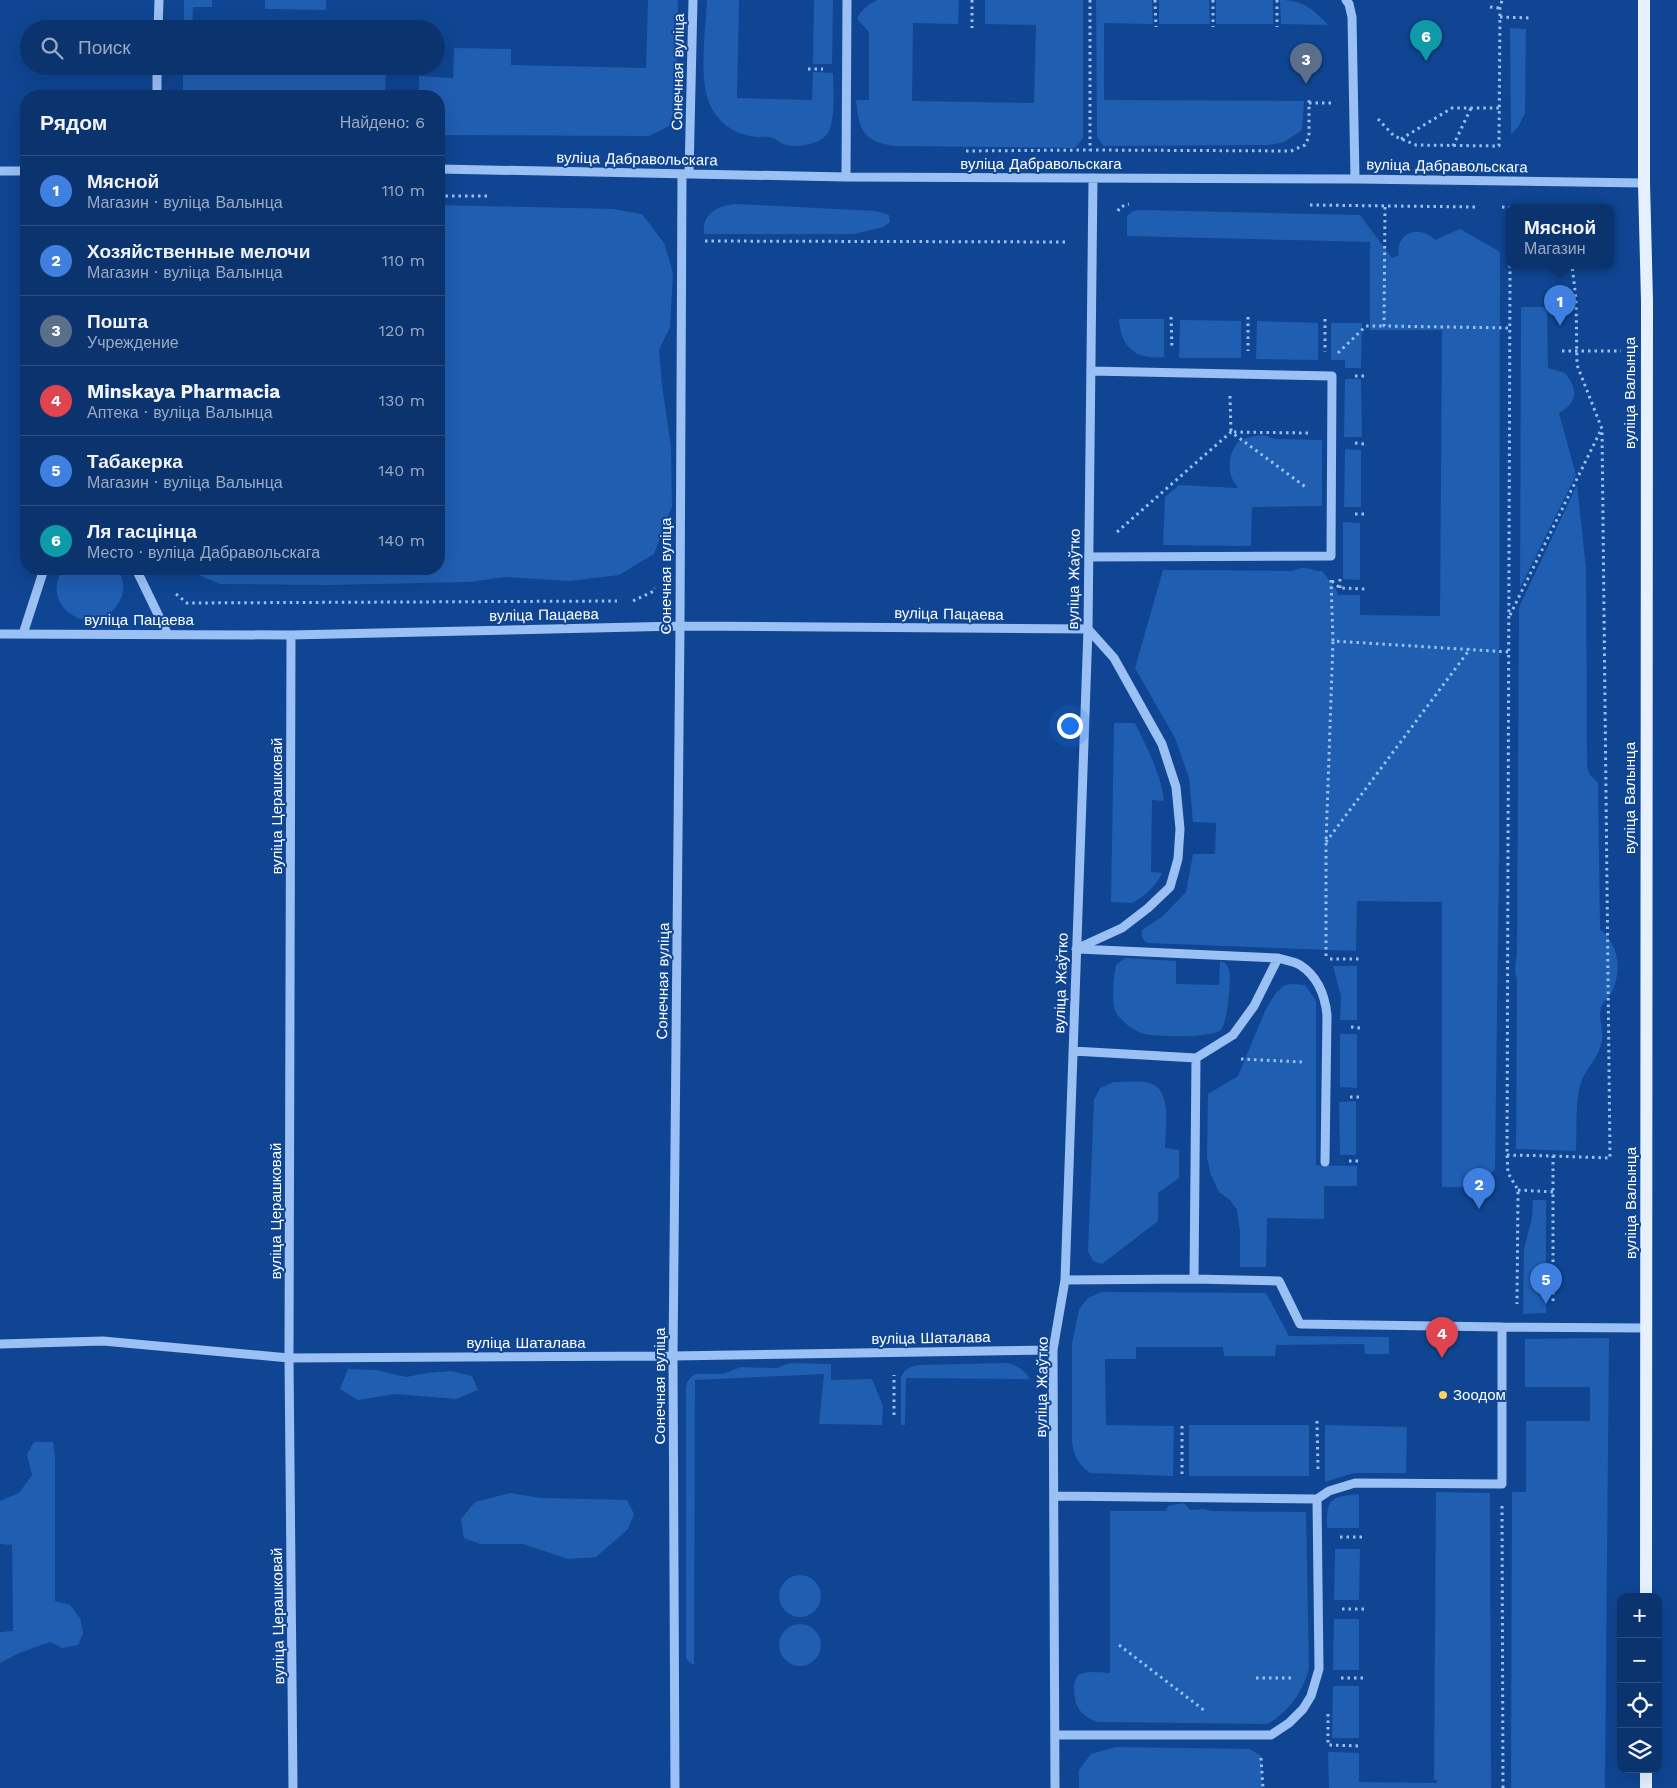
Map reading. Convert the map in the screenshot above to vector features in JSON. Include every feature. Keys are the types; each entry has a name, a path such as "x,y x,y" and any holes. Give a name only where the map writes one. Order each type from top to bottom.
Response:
{"main road":[{"name":"вуліца Валынца","path":"1644,0 1646,351 1646,1593"},
{"path":"1646,1773 1646,1788"}],"street":[{"path":"158,20 159,0"},
{"name":"Сонечная вуліца","path":"675,1788 673,1356 680,626 686,174 693,0"},
{"path":"846,177 847,0"},
{"path":"1346,0 1352,17 1355,178"},
{"path":"157,75 157,90"},
{"name":"вуліца Дабравольскага","path":"445,169 846,177 1355,178 1644,184"},
{"path":"0,171 20,171"},
{"name":"вуліца Жаўтко","path":"1055,1788 1053,1350 1065,1280 1088,630 1093,178"},
{"path":"1088,558 1331,556 1332,376 1091,371"},
{"path":"23,634 42,575"},
{"path":"139,575 167,633"},
{"name":"вуліца Пацаева","path":"0,634 167,633 291,635 680,626 1088,630"},
{"path":"1076,949 1122,928 1148,908 1170,887 1178,859 1180,829 1176,787 1162,744 1114,658 1088,630"},
{"name":"вуліца Церашковай","path":"291,635 289,1358 293,1788"},
{"path":"1076,949 1278,958 1299,964 1316,980 1325,999 1327,1015 1325,1162"},
{"path":"1073,1051 1196,1058 1233,1034 1254,1006 1278,958"},
{"path":"1194,1279 1196,1058"},
{"path":"1065,1280 1194,1279 1279,1281 1300,1324 1647,1328"},
{"path":"1054,1496 1317,1499 1329,1491 1355,1483 1502,1484 1502,1327"},
{"name":"вуліца Шаталава","path":"0,1344 103,1341 289,1358 673,1356 1053,1350"},
{"path":"1055,1735 1271,1735 1289,1723 1303,1709 1311,1696 1319,1669 1317,1499"}],"path":[{"path":"972,0 972,28"},
{"path":"1090,0 1090,150 1291,151 1304,145 1309,138 1309,98"},
{"path":"1155,0 1156,27"},
{"path":"1213,0 1213,27"},
{"path":"1277,0 1277,27"},
{"path":"1499,108 1452,108 1400,140 1416,146 1499,146 1500,8 1502,0"},
{"path":"1490,7 1500,8"},
{"path":"1500,17 1532,18"},
{"path":"1453,146 1471,108"},
{"path":"445,196 496,196"},
{"path":"1384,326 1385,207"},
{"path":"697,241 1074,242"},
{"path":"1510,269 1507,1155 1508,1173 1518,1190 1517,1327"},
{"path":"1507,1155 1610,1158 1602,429 1577,365 1576,299 1572,269"},
{"path":"1172,317 1172,353"},
{"path":"1248,318 1248,355"},
{"path":"1324,318 1325,356"},
{"path":"1338,353 1366,326 1510,328"},
{"path":"1562,352 1646,351"},
{"path":"1509,615 1602,429"},
{"path":"1231,432 1331,506"},
{"path":"1088,558 1231,432 1332,433"},
{"path":"1331,580 1333,641 1326,843 1326,959 1362,958"},
{"path":"172,590 187,603 636,601 654,591 657,585"},
{"path":"1333,641 1509,652"},
{"path":"1326,843 1470,649"},
{"path":"1196,1058 1326,1062"},
{"path":"1553,1156 1553,1327"},
{"path":"1518,1190 1553,1192"},
{"path":"894,1352 894,1415"},
{"path":"1317,1421 1317,1499"},
{"path":"1182,1422 1182,1481"},
{"path":"1502,1484 1503,1788"},
{"path":"1338,1610 1364,1609"},
{"path":"1119,1645 1205,1711"},
{"path":"1337,1678 1363,1678"},
{"path":"1328,1745 1362,1746"}],"shaded area":[{"path":"184,0 212,0 212,7 193,7 192,20 184,20"},
{"path":"265,0 326,0 326,10 265,9"},
{"path":"648,0 678,0 676,105 669,126 649,136 445,135 445,90 419,90 419,76 453,78 454,48 511,49 511,65 646,68"},
{"path":"707,0 739,0 737,98 812,100 813,72 833,73 834,103 832,120 831,127 825,137 809,144 786,145 771,137 743,134 730,128 718,118 710,105 704,82"},
{"path":"814,0 833,0 832,64 813,64"},
{"path":"878,0 959,0 958,24 913,23 912,101 1034,103 1036,25 985,24 985,0 1083,0 1083,138 1075,148 896,146 877,142 870,138 865,133 859,120 856,100 869,100 869,32 857,19 866,7"},
{"path":"1096,0 1152,0 1153,24 1104,23 1104,100 1304,101 1302,130 1284,142 1268,145 1104,146 1097,137"},
{"path":"1159,0 1209,0 1210,24 1159,24"},
{"path":"1216,0 1273,0 1273,24 1216,24"},
{"path":"1280,0 1288,0 1307,6 1328,25 1281,24"},
{"path":"1510,28 1526,29 1525,114 1518,127 1511,134"},
{"path":"183,75 386,75 385,90 183,90"},
{"path":"445,205 613,209 642,214 664,243 673,273 670,327 659,350 671,447 672,506 654,554 619,575 570,581 505,577 469,582 328,585 220,584 199,575 445,575"},
{"path":"727,205 876,211 889,215 890,222 883,227 854,234 704,234 704,223 710,214"},
{"path":"1133,211 1360,215 1392,258 1399,255 1401,241 1410,233 1422,232 1435,240 1460,229 1500,252 1499,857 1495,1170 1472,1187 1442,1187 1442,902 1357,901 1356,951 1148,943 1142,935 1142,930 1163,916 1186,892 1193,854 1215,854 1216,823 1193,822 1189,778 1175,738 1135,668 1163,570 1293,571 1308,568 1322,571 1336,589 1338,595 1360,595 1360,615 1440,616 1442,330 1370,330 1370,242 1127,236 1127,216"},
{"path":"1521,307 1547,307 1548,368 1565,373 1574,390 1573,400 1570,405 1559,413 1576,475 1520,588"},
{"path":"1119,319 1164,319 1164,357 1146,357 1128,347 1121,331"},
{"path":"1180,320 1241,321 1241,358 1179,358"},
{"path":"1257,321 1318,323 1318,360 1256,359"},
{"path":"1331,323 1362,323 1361,368 1345,368 1345,360 1331,360"},
{"path":"1345,379 1361,379 1362,437 1344,437"},
{"path":"1263,435 1275,439 1322,440 1322,506 1252,507 1251,546 1163,545 1165,497 1179,485 1238,488 1230,474 1230,458 1232,453 1240,441"},
{"path":"1345,449 1361,450 1361,507 1344,507"},
{"path":"1577,485 1586,568 1587,767 1590,775 1598,783 1600,929 1615,950 1618,967 1612,992 1601,1007 1601,1045 1584,1075 1578,1094 1576,1151 1516,1149 1517,981 1515,969 1517,952 1519,607"},
{"path":"1343,522 1360,523 1360,580 1343,579"},
{"path":"61,575 120,575 123,591 112,612 100,619 87,620 74,616 64,608 58,597 57,584"},
{"path":"1114,723 1135,723 1157,771 1164,801 1152,800 1151,872 1162,873 1153,887 1133,903 1111,902"},
{"path":"1125,958 1176,961 1176,984 1219,985 1220,961 1225,963 1230,975 1227,1010 1221,1030 1216,1033 1196,1036 1161,1036 1141,1033 1129,1026 1117,1014 1113,997 1116,965"},
{"path":"1333,966 1357,966 1357,1020 1340,1020 1341,996"},
{"path":"1285,985 1305,985 1316,1001 1316,1165 1357,1166 1357,1186 1324,1186 1324,1219 1267,1218 1266,1267 1240,1267 1240,1231 1237,1210 1230,1200 1219,1192 1211,1175 1207,1158 1208,1094 1238,1076 1265,1011 1275,994"},
{"path":"1340,1034 1357,1034 1357,1088 1340,1087"},
{"path":"1114,1082 1146,1082 1155,1085 1161,1091 1166,1109 1165,1148 1179,1150 1179,1178 1158,1193 1158,1221 1102,1264 1093,1261 1088,1251 1094,1100 1100,1088"},
{"path":"1356,1101 1356,1155 1340,1155 1339,1102"},
{"path":"1533,1200 1546,1200 1546,1313 1523,1314 1524,1249 1532,1218"},
{"path":"1101,1292 1266,1293 1289,1336 1389,1337 1389,1354 1365,1354 1364,1344 1276,1345 1275,1356 1224,1356 1223,1347 1136,1347 1136,1359 1105,1359 1106,1425 1174,1426 1173,1476 1090,1473 1078,1460 1072,1442 1072,1344 1079,1309 1088,1298"},
{"path":"1609,1338 1605,1788 1511,1788 1512,1492 1526,1492 1526,1421 1590,1421 1590,1387 1525,1387 1525,1339"},
{"path":"790,1363 831,1364 831,1380 872,1379 883,1406 882,1425 819,1424 824,1374 695,1380 694,1665 686,1658 687,1382 696,1374 723,1374 741,1367 777,1368"},
{"path":"1008,1363 1021,1369 1030,1379 906,1378 905,1425 901,1425 901,1377 908,1369 918,1365"},
{"path":"348,1369 376,1370 406,1377 451,1371 472,1376 478,1390 456,1399 396,1394 358,1400 340,1389"},
{"path":"1189,1425 1309,1425 1309,1476 1189,1476"},
{"path":"1325,1425 1407,1427 1406,1473 1354,1473 1325,1482"},
{"path":"34,1442 53,1442 55,1457 55,1601 70,1605 80,1618 83,1633 78,1645 62,1648 50,1642 19,1653 0,1663 0,1632 13,1631 12,1545 0,1544 0,1501 19,1493 32,1475 27,1454"},
{"path":"1436,1492 1490,1493 1491,1788 1329,1788 1328,1752 1359,1753 1359,1782 1437,1783 1437,1780 1434,1780"},
{"path":"510,1493 540,1498 627,1500 634,1514 628,1529 596,1557 568,1559 523,1544 480,1544 464,1538 461,1519 475,1502"},
{"path":"1359,1494 1359,1528 1327,1528 1328,1510 1332,1501 1341,1496"},
{"path":"1184,1503 1190,1510 1306,1512 1309,1669 1299,1693 1289,1707 1268,1724 1098,1722 1083,1714 1076,1702 1074,1690 1075,1682 1079,1675 1094,1672 1110,1673 1110,1511 1166,1511 1168,1506"},
{"path":"1335,1549 1360,1549 1359,1600 1334,1600"},
{"path":"804,1575 812,1578 818,1584 821,1596 818,1608 812,1614 796,1617 788,1614 782,1608 779,1592 782,1584 788,1578"},
{"path":"1334,1619 1359,1619 1359,1670 1333,1670"},
{"path":"796,1624 804,1624 815,1630 821,1645 815,1660 804,1666 796,1666 785,1660 779,1649 779,1641 785,1630"},
{"path":"1333,1686 1359,1686 1359,1738 1332,1738"},
{"path":"1116,1747 1250,1749 1261,1756 1262,1788 1079,1788 1079,1770 1091,1754"}],"place":[{"name":"Ля гасцінца","path":"1426,61"},
{"name":"Пошта","path":"1306,84"},
{"name":"Мясной","path":"1560,326"},
{"name":"Хозяйственные мелочи","path":"1479,1209"},
{"name":"Табакерка","path":"1546,1304"},
{"name":"Minskaya Pharmacia","path":"1442,1358"},
{"name":"Зоодом","path":"1443,1395"}]}
